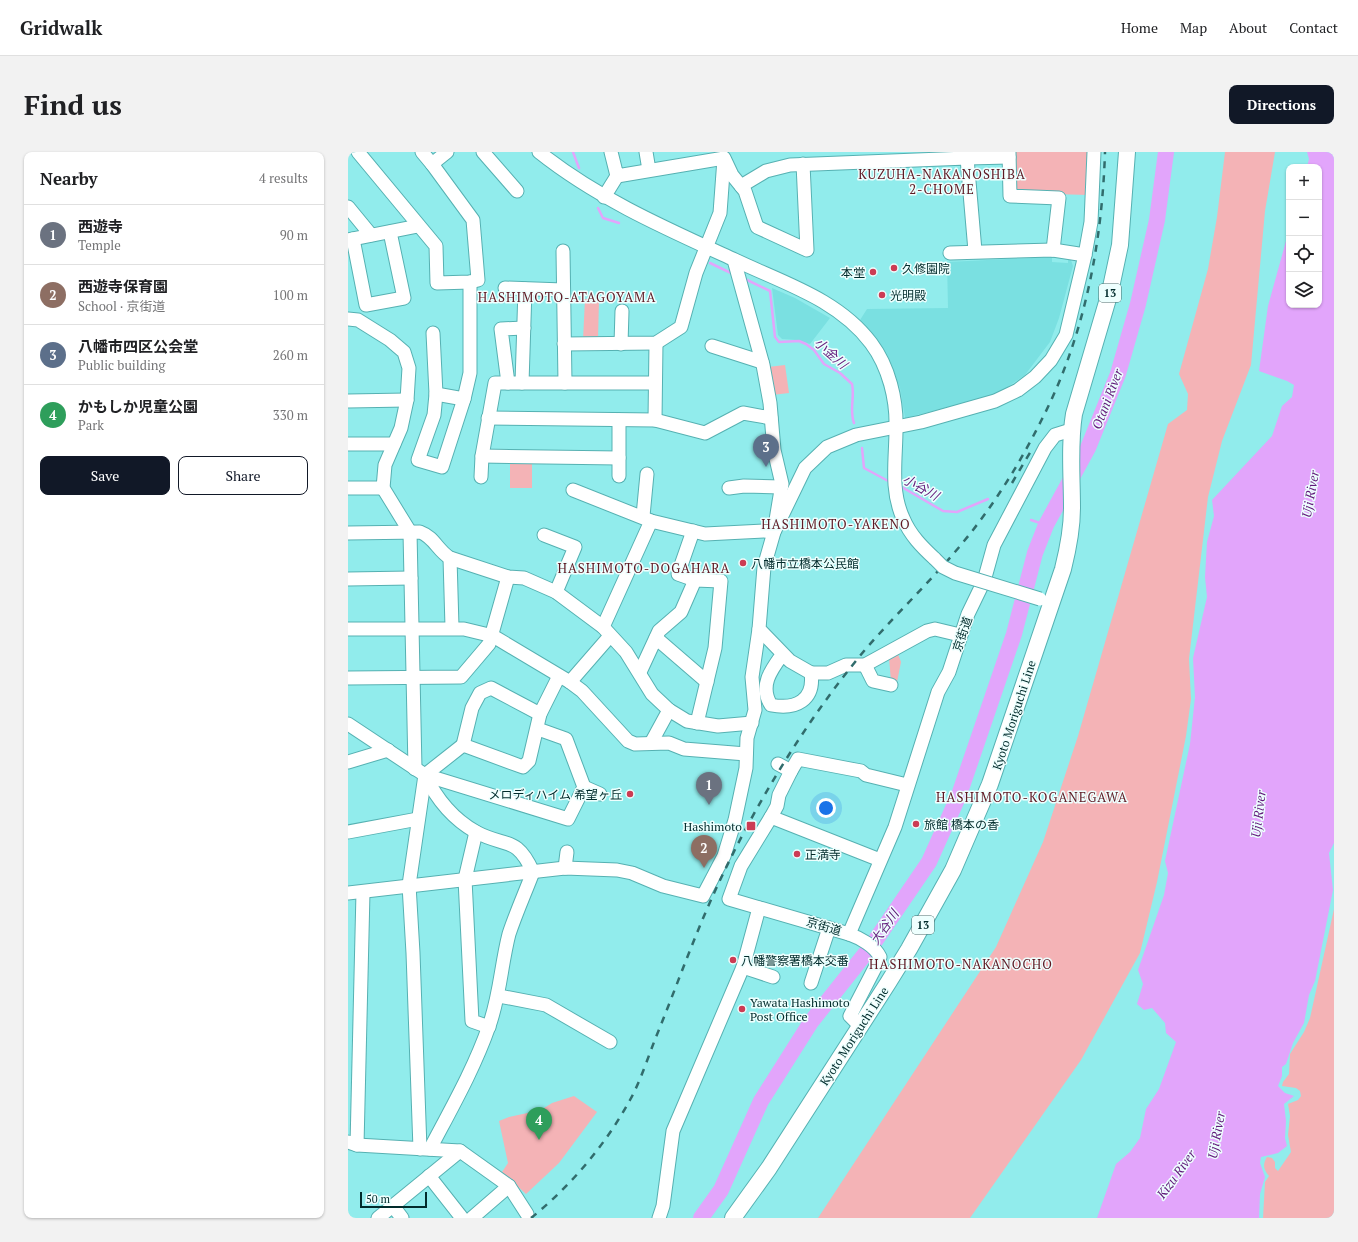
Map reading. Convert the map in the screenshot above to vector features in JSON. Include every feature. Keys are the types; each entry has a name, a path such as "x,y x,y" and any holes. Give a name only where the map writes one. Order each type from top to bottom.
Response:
{"main road":[{"name":"Kyoto Moriguchi Line","path":"733,1218 769,1168 910,949 953,870 990,784 1046,601 1063,569 1067,551 1072,509 1072,430 1074,414 1110,292 1120,245 1127,152"}],"street":[{"path":"358,152 436,246 437,283 470,282 478,280 474,220 422,152"},
{"path":"432,164 447,152"},
{"path":"483,152 517,191"},
{"path":"539,152 564,172 604,197 706,247 737,270 804,292 835,307 856,325 872,344 885,369 893,394 896,427 894,487 897,503 911,533 935,559 955,573 1046,601"},
{"path":"604,197 617,176 611,152"},
{"path":"646,152 649,170"},
{"path":"774,532 805,468 827,447 856,435 921,422 995,401 1018,390 1035,377 1051,360 1066,335 1091,222 1094,152"},
{"path":"617,176 649,170 690,158 725,155"},
{"path":"725,155 732,175 745,191 757,227 807,250 794,160"},
{"path":"564,344 656,344 681,327 696,273 720,213 725,155"},
{"path":"741,186 766,171 794,160 856,156 967,158 1009,155 1010,196 1059,198 1053,250"},
{"path":"967,158 975,251"},
{"path":"348,207 371,235"},
{"path":"390,232 404,298 366,305 351,239 418,226"},
{"path":"950,253 975,251 1053,250 1084,255"},
{"path":"563,251 565,383"},
{"path":"348,893 565,868 617,870 632,873 663,886 703,896 724,856 735,820 746,768 747,738 755,710 752,677 759,629 764,567 774,532 782,484 774,450 771,418 762,362 737,270"},
{"path":"433,333 436,394 434,415 418,460 442,467 464,399 470,373 470,282"},
{"path":"505,288 563,290"},
{"path":"522,383 525,289"},
{"path":"621,344 622,311"},
{"path":"348,319 358,320 404,352 409,368 407,400 401,428 385,465 383,488 410,532 413,677 420,772 418,819 409,885 425,1149"},
{"path":"508,383 501,329 524,328"},
{"path":"655,420 656,344"},
{"path":"712,346 762,362"},
{"path":"481,477 482,456 495,383 655,383"},
{"path":"436,394 464,399"},
{"path":"348,401 407,400"},
{"path":"488,418 655,420 705,433 742,412 771,418"},
{"path":"619,420 619,476"},
{"name":"京街道","path":"771,817 748,851 729,899 849,934 895,827 938,692 948,672 968,614 984,581 994,545 1046,448 1055,435 1072,430"},
{"path":"348,444 394,444"},
{"path":"482,456 619,458"},
{"path":"463,745 523,767 529,761 538,729 540,714 565,679 607,632 647,519 647,474"},
{"path":"729,488 744,486 781,487"},
{"path":"348,488 383,488"},
{"path":"572,490 647,519 705,534 764,530 774,532"},
{"path":"693,531 678,574 695,580 721,581 715,648 697,723"},
{"path":"348,533 420,532 428,535 445,555 450,558 508,577 524,578 556,592 607,632 626,652 640,672 652,694 670,710 687,721 697,723 718,726 752,722"},
{"path":"544,535 575,547 556,592"},
{"path":"450,558 452,627"},
{"path":"348,678 460,677 489,644 493,636 508,577"},
{"path":"348,579 411,578"},
{"path":"640,672 659,631 681,612 695,580"},
{"path":"348,629 452,627 493,636 565,679 582,691 628,741 635,744 669,743 684,749 746,754"},
{"path":"759,629 781,651 782,655 811,673 828,673 846,665 865,665 927,631 935,629 960,635"},
{"path":"656,638 707,682"},
{"path":"782,655 771,670 766,681 768,699 771,705 784,708 799,703 810,694 813,683 811,673"},
{"path":"865,665 873,681 891,685"},
{"path":"420,772 463,745 472,708 480,693 491,688 540,714"},
{"path":"651,744 670,710"},
{"path":"348,724 420,772 568,819 584,787"},
{"path":"538,729 566,739 584,787 600,794"},
{"path":"348,762 388,750"},
{"path":"880,860 771,817 777,806 779,795 798,759 861,771 866,775 908,785"},
{"path":"778,764 791,771"},
{"path":"420,772 451,813 476,832 520,849 526,857 533,872 510,934 501,972 499,996 489,1027 469,1074 425,1149"},
{"path":"348,832 418,819"},
{"path":"476,832 465,879 472,1021 489,1027"},
{"path":"565,868 567,852"},
{"path":"363,892 353,1144 460,1151 509,1186 527,1214"},
{"path":"659,1218 672,1131 743,967 759,908"},
{"path":"811,983 829,928"},
{"path":"849,934 865,942 880,957 850,1016 860,1026"},
{"path":"743,967 773,977"},
{"path":"499,996 546,1005 610,1042"},
{"path":"378,1218 460,1151"},
{"path":"429,1176 462,1218"},
{"path":"472,1218 509,1186"},
{"path":"393,1206 402,1218"}],"shaded area":[{"path":"1013,152 1089,152 1088,195 1019,193 1014,188"},
{"path":"1225,152 1275,152 1265,211 1251,365 1222,441 1208,497 1189,659 1191,699 1186,736 1157,882 1140,953 1081,1060 970,1218 818,1218 996,947 1043,842 1078,736 1168,424 1187,410 1188,394 1179,374 1208,269 1217,217"},
{"path":"1052,257 1052,262 1068,263 1068,259 1071,260 1073,266 1059,318 1050,342 1025,375 996,395 905,418 900,388 890,361 877,340 860,320 867,309 948,308 947,262"},
{"path":"772,288 795,298 830,318 810,344 797,340 782,339 778,335"},
{"path":"585,299 599,300 598,339 583,340"},
{"path":"785,365 789,393 772,395 768,367"},
{"path":"510,460 532,461 532,488 510,488"},
{"path":"898,654 901,662 897,682 891,681 889,658"},
{"path":"1334,909 1334,1218 1263,1218 1265,1182 1269,1176 1264,1167 1264,1162 1267,1157 1272,1158 1275,1162 1275,1168 1278,1171 1291,1152 1288,1135 1290,1116 1288,1104 1298,1100 1301,1096 1300,1091 1296,1088 1282,1086 1289,1074 1290,1054 1304,1032 1310,1018"},
{"path":"574,1096 597,1112 559,1163 526,1194 502,1172 508,1163 499,1121 509,1117 541,1110 552,1103"}],"water":[{"path":"1307,152 1334,152 1334,843 1329,853 1333,890 1315,981 1309,995 1304,1023 1293,1043 1286,1064 1282,1067 1282,1076 1278,1086 1285,1093 1294,1096 1284,1104 1286,1121 1285,1138 1287,1146 1278,1153 1261,1157 1260,1163 1265,1177 1260,1194 1259,1218 1097,1218 1116,1164 1130,1152 1140,1138 1146,1109 1159,1089 1176,1042 1166,1033 1165,1023 1152,1008 1144,1010 1137,1004 1143,984 1138,970 1164,895 1168,873 1165,861 1190,744 1195,697 1193,658 1207,597 1205,577 1207,542 1214,516 1212,500 1272,436 1282,406 1292,397 1294,385 1259,371 1268,306 1286,241 1286,308 1322,308 1322,164 1308,164 1309,159"}],"waterway":[{"name":"小金川","path":"573,152 579,168"},
{"name":"大谷川","path":"701,1218 721,1190 761,1101 811,1022 873,944 929,862 959,795 1014,634 1035,553 1046,525 1088,448 1118,374 1138,304 1157,220 1166,152"},
{"name":"小金川","path":"598,208 603,218 619,223"},
{"name":"小金川","path":"710,263 733,274"},
{"name":"小金川","path":"745,279 770,291 775,337 779,342 799,341 806,344 814,350 824,364 840,373 852,384 852,413 854,423"},
{"name":"小谷川","path":"862,448 864,468 890,482"},
{"name":"小谷川","path":"900,486 943,511 957,512 988,499"},
{"name":"小金川","path":"1031,520 1046,525"}],"railway":[{"path":"531,1218 546,1206 586,1164 599,1148 630,1100 641,1077 704,916 722,876 752,817 786,759 824,703 864,651 937,573 972,532 1004,486 1033,437 1056,389 1069,357 1088,290 1100,222 1105,152"},
{"path":"1012,483 1031,451"}],"place":[{"name":"久修園院","path":"894,268"},
{"name":"本堂","path":"873,272"},
{"name":"光明殿","path":"882,295"},
{"name":"八幡市四区公会堂","path":"766,467"},
{"name":"八幡市立橋本公民館","path":"743,563"},
{"name":"メロディハイム 希望ヶ丘","path":"630,794"},
{"name":"西遊寺","path":"709,805"},
{"name":"旅館 橋本の香","path":"916,824"},
{"name":"Hashimoto","path":"751,826"},
{"name":"正満寺","path":"797,854"},
{"name":"西遊寺保育園","path":"704,868"},
{"name":"八幡警察署橋本交番","path":"733,960"},
{"name":"Yawata Hashimoto Post Office","path":"742,1009"},
{"name":"かもしか児童公園","path":"539,1140"}],"district":[{"name":"KUZUHA-NAKANOSHIBA 2-CHOME","path":"942,182"},
{"name":"HASHIMOTO-ATAGOYAMA","path":"567,297"},
{"name":"HASHIMOTO-YAKENO","path":"836,524"},
{"name":"HASHIMOTO-DOGAHARA","path":"644,568"},
{"name":"HASHIMOTO-KOGANEGAWA","path":"1032,797"},
{"name":"HASHIMOTO-NAKANOCHO","path":"961,964"}],"water label":[{"name":"Otani River","path":"1107,399"},
{"name":"Uji River","path":"1310,494"},
{"name":"Uji River","path":"1258,814"},
{"name":"Uji River","path":"1216,1135"},
{"name":"Kizu River","path":"1176,1174"}]}
